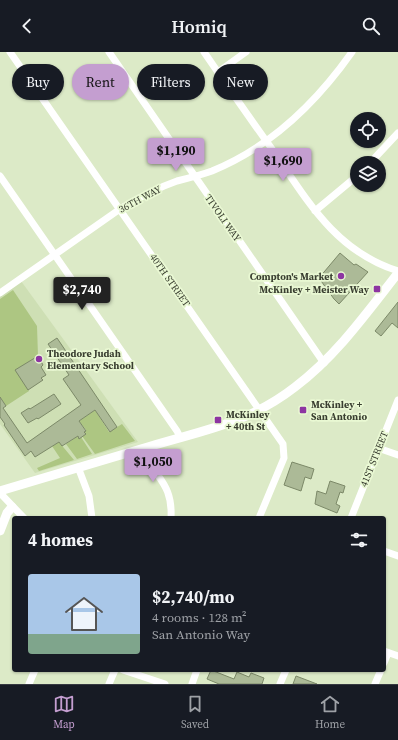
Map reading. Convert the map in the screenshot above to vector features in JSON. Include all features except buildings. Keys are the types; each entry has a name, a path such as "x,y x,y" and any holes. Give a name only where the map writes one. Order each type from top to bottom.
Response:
{"street":[{"name":"40TH STREET","path":"10,52 281,440 284,453 260,516"},
{"name":"TIVOLI WAY","path":"109,52 324,363"},
{"path":"204,52 213,65"},
{"path":"229,64 246,52"},
{"name":"36TH WAY","path":"0,293 120,209 161,188 226,164 266,141 310,104 338,72 352,52"},
{"path":"22,516 12,507 0,492 78,467 220,428 260,410 294,388 324,363 354,329 398,272 375,262 338,237 315,211 237,100"},
{"path":"377,156 398,133"},
{"path":"0,176 178,431 180,438"},
{"path":"315,211 350,182"},
{"name":"41ST STREET","path":"351,516 398,400"},
{"path":"144,448 147,457 167,489 171,500 171,516"},
{"path":"378,448 398,455"},
{"path":"78,467 90,496 92,516"},
{"path":"0,531 7,513 12,507"},
{"path":"386,552 398,556"},
{"path":"386,652 398,656"},
{"path":"29,684 34,672"},
{"path":"109,684 114,672"},
{"path":"129,672 165,684"},
{"path":"192,684 196,672"},
{"path":"280,684 285,672"},
{"path":"375,684 380,672"}],"shaded area":[{"name":"Theodore Judah Elementary School","path":"21,281 138,442 35,473 0,424 0,295"},
{"path":"13,290 37,326 38,356 16,370 29,391 6,406 0,397 0,299"},
{"path":"95,410 109,432 122,424 135,441 95,454 82,436 86,434 84,432 86,430 79,421"},
{"path":"78,436 79,438 81,437 92,454 77,459 66,444"},
{"path":"59,442 74,460 39,471 37,468 60,458 52,446"}],"place":[{"name":"Compton's Market","path":"341,276"},
{"name":"McKinley + Meister Way","path":"377,289"},
{"name":"Theodore Judah Elementary School","path":"39,359"},
{"name":"McKinley + San Antonio","path":"303,410"},
{"name":"McKinley + 40th St","path":"218,420"}]}
